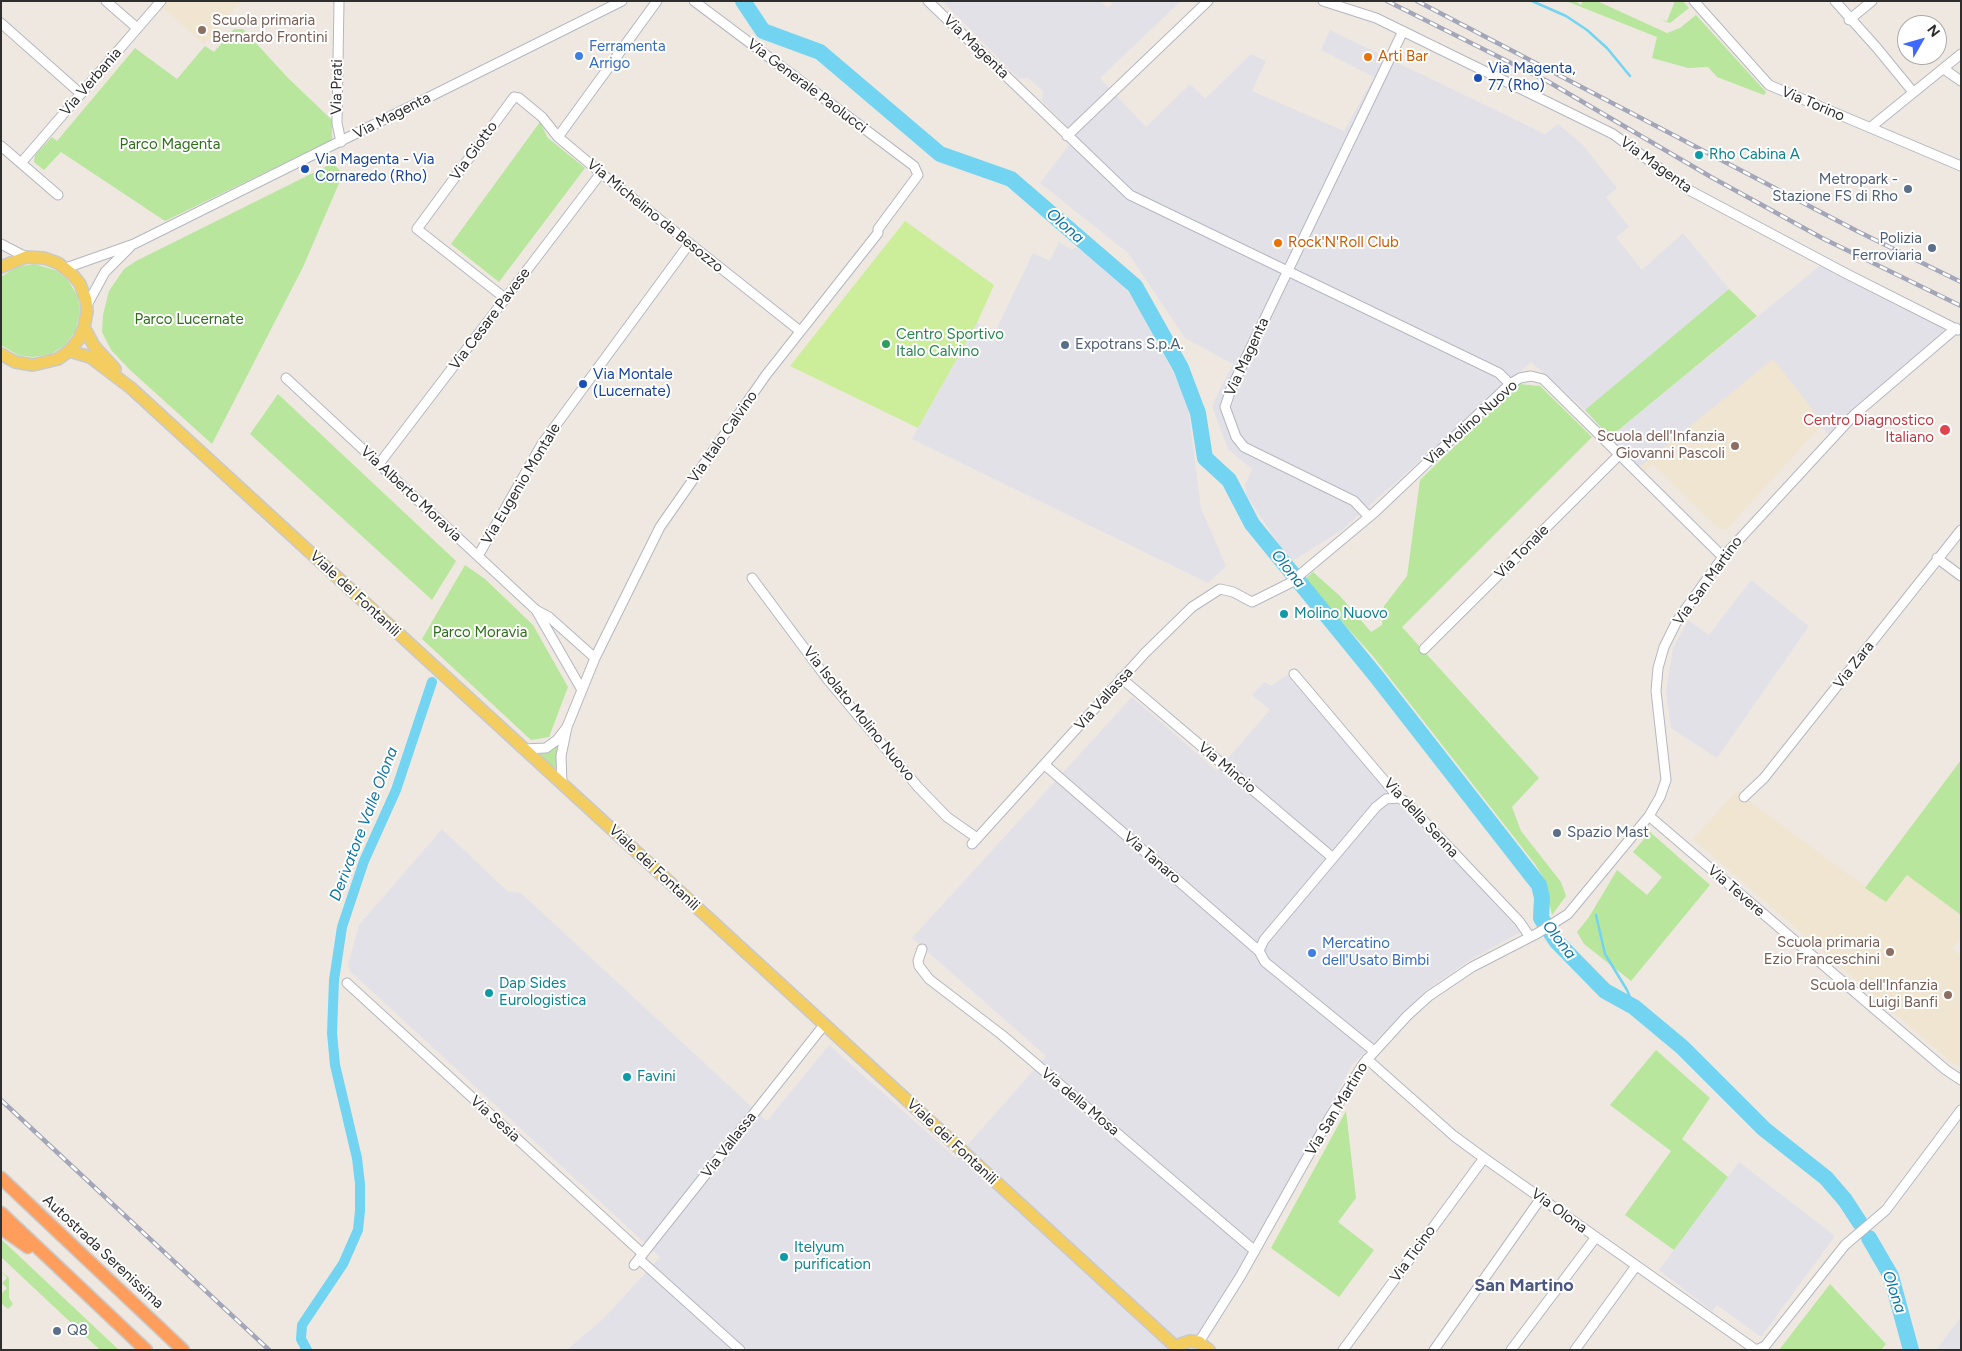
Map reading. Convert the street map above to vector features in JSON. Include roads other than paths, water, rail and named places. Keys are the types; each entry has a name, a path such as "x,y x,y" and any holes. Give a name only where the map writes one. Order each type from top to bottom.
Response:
{"highway":[{"name":"Autostrada Serenissima","path":"1,1178 183,1350"},
{"path":"1,1213 146,1350"},
{"path":"1,1228 59,1268"}],"main road":[{"path":"1,267 14,260 26,257 48,259 66,268 80,284 86,305 84,327 79,339 69,351 54,361 39,364 21,363 2,355"},
{"name":"Viale dei Fontanili","path":"84,327 94,346 131,388"},
{"name":"Viale dei Fontanili","path":"69,351 90,357 131,388 1176,1349"},
{"path":"1176,1349 1185,1342 1199,1342 1209,1350"}],"street":[{"path":"106,1 137,28"},
{"name":"Via Verbania","path":"21,163 161,1"},
{"name":"Via Prati","path":"339,1 337,123 340,142"},
{"name":"Via Magenta","path":"66,268 134,244 622,1"},
{"path":"558,136 657,1"},
{"name":"Via Generale Paolucci","path":"694,1 914,166 918,172"},
{"name":"Via Magenta","path":"928,1 1130,196 1499,373 1510,384"},
{"path":"1067,136 1208,1"},
{"name":"Via Magenta","path":"1323,1 1359,12 1403,31 1613,134 1689,190 1847,274 1958,330"},
{"path":"1835,1 1913,92"},
{"path":"1850,20 1872,1"},
{"name":"Via Torino","path":"1700,3 1769,85 1961,166"},
{"path":"1,23 81,94"},
{"name":"Via Magenta","path":"1369,517 1354,501 1249,450 1240,443 1225,407 1228,396 1287,271 1403,31"},
{"path":"1871,127 1961,54"},
{"path":"1944,69 1961,81"},
{"name":"Via Michelino da Besozzo","path":"514,97 518,98 542,117 558,136 601,173 800,331"},
{"name":"Via Giotto","path":"506,299 417,229 514,97"},
{"path":"1,146 58,195"},
{"name":"Via Italo Calvino","path":"567,728 595,658 660,526 766,374 878,233 878,229 917,178 918,172"},
{"name":"Via Cesare Pavese","path":"379,464 601,173"},
{"path":"1,244 26,257"},
{"name":"Via Magenta","path":"86,305 105,272 134,244"},
{"name":"Via Eugenio Montale","path":"478,556 542,444 690,244"},
{"name":"Via San Martino","path":"1199,1342 1255,1251 1330,1117 1367,1059 1407,1016 1429,996 1472,967 1556,922 1577,904 1649,816 1660,797 1666,780 1656,691 1658,668 1664,647 1677,621 1723,557 1785,488 1793,473 1812,458 1854,415 1958,330"},
{"name":"Via Molino Nuovo","path":"1252,602 1290,583 1303,573 1369,517 1510,384 1526,376 1537,376 1543,379 1723,557"},
{"name":"Via Alberto Moravia","path":"286,378 536,610 549,617 595,658"},
{"name":"Via Tonale","path":"1424,649 1619,455"},
{"name":"Via Zara","path":"1744,797 1764,778 1961,530"},
{"path":"1937,558 1961,576"},
{"name":"Via Isolato Molino Nuovo","path":"752,578 828,680 918,786 947,817 975,841"},
{"name":"Via Vallassa","path":"975,841 1121,678 1170,627 1216,590 1223,588 1252,602"},
{"name":"Via Alberto Moravia","path":"536,610 582,690"},
{"name":"Via della Senna","path":"1294,674 1389,784 1398,798 1406,802 1534,935"},
{"name":"Via Mincio","path":"1121,678 1333,858"},
{"path":"523,749 546,748 557,740 567,728"},
{"path":"562,784 561,756 567,728"},
{"name":"Via Tanaro","path":"1045,765 1259,952 1265,962 1374,1051"},
{"path":"1259,952 1264,940 1381,802 1391,798 1398,798"},
{"name":"Via Tevere","path":"1649,816 1948,1072 1961,1080"},
{"name":"Via della Mosa","path":"922,949 918,960 919,966 929,979 1002,1036 1255,1251"},
{"name":"Via Sesia","path":"346,983 639,1260 740,1350"},
{"name":"Via Vallassa","path":"639,1260 824,1025"},
{"name":"Via Olona","path":"1367,1059 1454,1136 1753,1349 1760,1349"},
{"path":"1760,1349 1850,1240 1874,1222 1886,1210 1961,1110"},
{"name":"Via Ticino","path":"1343,1350 1484,1158"},
{"path":"1434,1350 1541,1198"},
{"path":"1511,1350 1596,1237"},
{"path":"1575,1350 1636,1266"}],"waterway":[{"name":"Olona","path":"743,1 763,31 820,52 940,154 1011,179 1135,286 1181,368 1198,413 1205,458 1229,480 1252,524 1376,676 1539,885 1542,898 1541,918 1557,942 1605,991 1634,1007 1682,1047 1764,1129 1826,1178 1845,1200 1860,1223"},
{"path":"1532,1 1566,16 1587,30 1607,48 1630,76"},
{"name":"Derivatore Valle Olona","path":"307,1350 301,1339 302,1325 343,1264 358,1230 360,1211 360,1184 357,1158 335,1065 332,1033 334,980 342,927 364,861 396,790 432,682"},
{"path":"1596,915 1605,954 1627,990 1634,1007"},
{"name":"Olona","path":"1869,1238 1891,1276 1911,1350"}],"railway":[{"path":"1387,1 1547,81 1711,177 1822,238 1961,306"},
{"path":"1417,1 1857,231 1961,282"},
{"path":"1,1100 269,1350"}],"place":[{"name":"Scuola primaria Bernardo Frontini","path":"202,30"},
{"name":"Ferramenta Arrigo","path":"579,56"},
{"name":"Arti Bar","path":"1368,57"},
{"name":"Via Magenta, 77 (Rho)","path":"1478,78"},
{"name":"Rho Cabina A","path":"1699,155"},
{"name":"Via Magenta - Via Cornaredo (Rho)","path":"305,169"},
{"name":"Metropark - Stazione FS di Rho","path":"1908,189"},
{"name":"Rock'N'Roll Club","path":"1278,243"},
{"name":"Polizia Ferroviaria","path":"1932,248"},
{"name":"Centro Sportivo Italo Calvino","path":"886,344"},
{"name":"Expotrans S.p.A.","path":"1065,345"},
{"name":"Via Montale (Lucernate)","path":"583,384"},
{"name":"Centro Diagnostico Italiano","path":"1945,430"},
{"name":"Scuola dell'Infanzia Giovanni Pascoli","path":"1735,446"},
{"name":"Molino Nuovo","path":"1284,614"},
{"name":"Spazio Mast","path":"1557,833"},
{"name":"Scuola primaria Ezio Franceschini","path":"1890,952"},
{"name":"Mercatino dell'Usato Bimbi","path":"1312,953"},
{"name":"Dap Sides Eurologistica","path":"489,993"},
{"name":"Scuola dell'Infanzia Luigi Banfi","path":"1948,995"},
{"name":"Favini","path":"627,1077"},
{"name":"Itelyum purification","path":"784,1257"},
{"name":"Q8","path":"57,1331"}],"district":[{"name":"San Martino","path":"1524,1286"}],"park label":[{"name":"Parco Magenta","path":"170,145"},
{"name":"Parco Lucernate","path":"189,320"},
{"name":"Parco Moravia","path":"480,633"}]}
